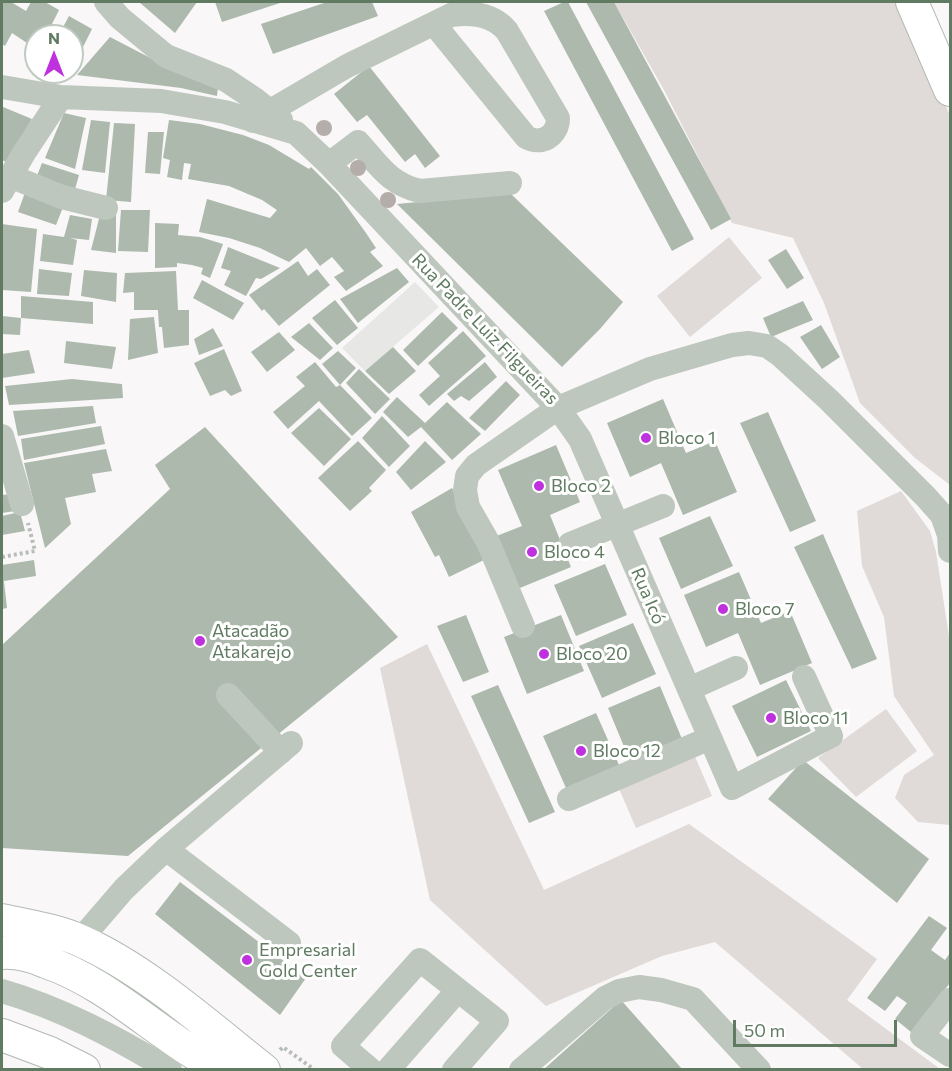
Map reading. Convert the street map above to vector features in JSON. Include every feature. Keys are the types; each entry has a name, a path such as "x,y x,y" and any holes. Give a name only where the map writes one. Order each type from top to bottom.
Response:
{"main road":[{"path":"912,2 951,90"},
{"path":"2,920 80,940 118,960 273,1058"},
{"path":"2,953 28,955 80,975 111,994 172,1039 224,1070"},
{"path":"2,1035 50,1053 84,1070"}],"street":[{"path":"106,2 120,18 166,56 226,80 261,116 346,66 451,15 464,13 490,18 500,22 507,31 558,118 558,126 554,134 541,141 533,141 526,137 434,24"},
{"name":"Rua Padre Luiz Filgueiras","path":"2,87 61,97 161,101 261,116 296,134 329,164 558,408 650,369 698,354 732,345 749,343 766,346 780,355 829,400 926,497 942,515 949,535 951,551"},
{"path":"61,97 6,183 106,208"},
{"path":"329,164 358,142 394,182 406,188 420,191 510,183"},
{"path":"523,626 488,542 468,507 465,490 467,476 476,465 558,408"},
{"name":"Rua Icó","path":"558,408 580,439 732,788 831,736 804,677"},
{"path":"2,436 22,504"},
{"path":"570,544 663,506"},
{"path":"689,689 736,668"},
{"path":"80,940 124,889 166,849 286,748 228,695"},
{"path":"569,799 710,738"},
{"path":"166,849 289,943"},
{"path":"371,1070 343,1046 420,960 497,1021 454,1070"},
{"path":"521,1070 605,998 619,991 639,987 661,990 693,999 759,1070"},
{"path":"388,1070 458,990"},
{"path":"2,991 60,1013 106,1034 170,1070"},
{"path":"951,1000 922,1036 951,1055"}],"path":[{"path":"2,557 35,550 22,504"},
{"path":"273,1058 315,1070"}],"shaded area":[{"path":"614,2 903,2 950,116 950,485 915,458 860,403 824,303 793,238 732,223 664,90"},
{"path":"729,237 762,278 690,337 657,296"},
{"path":"415,282 439,307 365,371 342,348"},
{"path":"901,491 930,531 936,552 950,643 950,825 918,822 895,798 904,775 934,755 894,696 884,617 862,566 857,511"},
{"path":"427,644 544,890 689,824 877,959 847,1000 940,1069 863,1069 715,942 662,956 546,1006 430,900 380,668"},
{"path":"886,709 917,751 856,797 818,758"},
{"path":"693,752 712,796 636,828 617,784"}],"building":[{"path":"2,2 11,2 26,11 31,2 45,2 59,10 52,24 24,24 24,41 12,33 5,46 2,44"},
{"path":"139,2 197,2 175,33"},
{"path":"215,2 283,2 222,22"},
{"path":"327,2 372,2 378,16 273,54 261,24"},
{"path":"568,2 694,239 672,251 544,11"},
{"path":"586,2 614,2 731,219 711,230"},
{"path":"69,16 83,24 65,24"},
{"path":"84,24 92,29 84,45"},
{"path":"110,37 185,76 218,86 217,96 181,88 84,76 84,67"},
{"path":"369,66 440,156 425,168 415,154 405,162 367,115 357,122 334,94"},
{"path":"3,107 32,119 6,162 2,160"},
{"path":"64,113 86,118 75,169 45,158"},
{"path":"91,120 110,122 105,173 82,170"},
{"path":"169,120 200,124 243,135 269,145 309,169 311,167 338,194 376,248 370,252 383,266 346,291 334,277 344,271 332,257 320,266 306,248 289,262 260,248 229,238 199,232 207,199 270,218 277,210 262,200 229,186 188,179 191,164 184,163 182,180 167,177 170,160 163,158"},
{"path":"114,123 135,124 131,202 106,200"},
{"path":"148,132 164,132 160,174 145,173"},
{"path":"42,163 79,175 74,193 35,181"},
{"path":"27,187 65,202 56,225 18,212"},
{"path":"510,193 623,302 562,367 397,204"},
{"path":"121,210 150,210 148,252 118,251"},
{"path":"70,215 92,219 89,240 70,238 77,240 73,265 40,261 43,234 64,237"},
{"path":"100,215 116,215 116,253 91,250"},
{"path":"155,223 179,224 178,235 200,237 223,244 210,278 201,274 203,268 192,265 177,263 177,267 155,268"},
{"path":"2,224 37,229 31,292 2,290"},
{"path":"228,247 280,268 261,279 256,278 246,296 224,285 231,271 221,268"},
{"path":"786,249 804,278 787,289 768,260"},
{"path":"298,261 308,276 317,269 330,285 279,326 249,295"},
{"path":"397,268 409,282 358,323 340,299"},
{"path":"39,269 72,273 69,296 37,294"},
{"path":"84,270 117,273 116,302 81,296"},
{"path":"176,271 178,310 189,310 189,345 164,348 158,310 134,310 134,292 123,293 125,273"},
{"path":"202,280 244,303 233,320 193,298"},
{"path":"21,296 93,302 93,324 21,318"},
{"path":"335,300 358,328 337,345 312,318"},
{"path":"803,301 813,320 771,337 763,318"},
{"path":"442,312 458,328 418,366 403,350"},
{"path":"2,316 21,318 20,335 2,334"},
{"path":"154,317 158,353 128,360 130,319"},
{"path":"309,323 333,348 320,360 291,337"},
{"path":"821,325 840,357 822,369 800,337"},
{"path":"213,328 223,346 199,355 194,339"},
{"path":"463,331 486,356 429,406 419,395 440,376 428,363"},
{"path":"279,332 295,350 267,372 251,352"},
{"path":"66,341 116,347 112,369 64,363"},
{"path":"393,347 416,371 389,394 365,371"},
{"path":"224,349 242,391 231,396 225,390 210,396 194,363"},
{"path":"29,350 35,373 2,378 2,354"},
{"path":"338,351 356,368 340,385 322,364"},
{"path":"315,362 336,387 340,385 372,418 352,436 319,401 288,429 273,412 305,386 296,377"},
{"path":"485,362 497,377 469,401 461,396 454,401 447,394"},
{"path":"359,369 390,399 375,414 346,383"},
{"path":"72,379 122,384 123,398 9,405 5,386"},
{"path":"506,381 520,395 485,431 469,418"},
{"path":"397,397 425,423 447,402 481,434 452,460 421,427 408,437 383,412"},
{"path":"663,399 686,453 715,441 737,492 683,515 661,463 630,477 607,423"},
{"path":"93,406 96,423 18,436 13,411"},
{"path":"319,408 351,439 324,466 291,433"},
{"path":"768,412 816,521 790,532 740,423"},
{"path":"382,416 410,446 389,467 362,438"},
{"path":"101,426 105,444 24,460 21,439"},
{"name":"Atacadão Atakarejo","path":"205,427 398,637 128,856 2,848 2,645 170,489 155,465"},
{"path":"358,441 386,470 369,488 372,491 350,511 318,478"},
{"path":"425,441 446,462 411,490 396,472"},
{"path":"556,445 580,502 550,515 571,567 515,590 494,537 522,526 498,470"},
{"path":"106,449 112,471 92,474 96,492 65,498 71,524 45,548 24,463"},
{"path":"452,488 486,559 449,577 439,555 435,557 411,512"},
{"path":"12,494 15,511 2,513 2,495"},
{"path":"20,512 25,531 2,535 2,516"},
{"path":"710,516 733,566 681,589 659,538"},
{"path":"823,534 877,659 852,669 794,547"},
{"path":"34,560 36,576 4,581 7,608 2,609 2,565"},
{"path":"605,564 627,615 576,636 554,585"},
{"path":"739,572 761,623 790,611 812,663 760,685 738,633 706,647 684,595"},
{"path":"466,615 489,672 463,682 437,626"},
{"name":"Bloco 20","path":"561,615 584,671 527,694 504,637"},
{"path":"633,623 656,674 602,698 579,646"},
{"name":"Bloco 11","path":"786,680 811,731 757,757 732,706"},
{"path":"498,685 555,812 529,823 471,696"},
{"path":"660,686 682,739 630,761 608,708"},
{"name":"Bloco 12","path":"596,713 619,765 566,788 543,736"},
{"path":"803,760 929,859 897,903 768,799"},
{"name":"Empresarial Gold Center","path":"180,882 306,978 280,1015 155,914"},
{"path":"929,916 947,928 931,950 945,960 950,953 950,983 911,1032 895,1019 907,1003 897,996 885,1011 867,998"},
{"path":"621,1000 683,1070 543,1070"}],"place":[{"name":"Bloco 1","path":"646,438"},
{"name":"Bloco 2","path":"539,486"},
{"name":"Bloco 4","path":"532,552"},
{"name":"Bloco 7","path":"723,609"},
{"name":"Atacadão Atakarejo","path":"200,641"},
{"name":"Bloco 20","path":"544,654"},
{"name":"Bloco 11","path":"771,718"},
{"name":"Bloco 12","path":"581,751"},
{"name":"Empresarial Gold Center","path":"247,960"}]}
